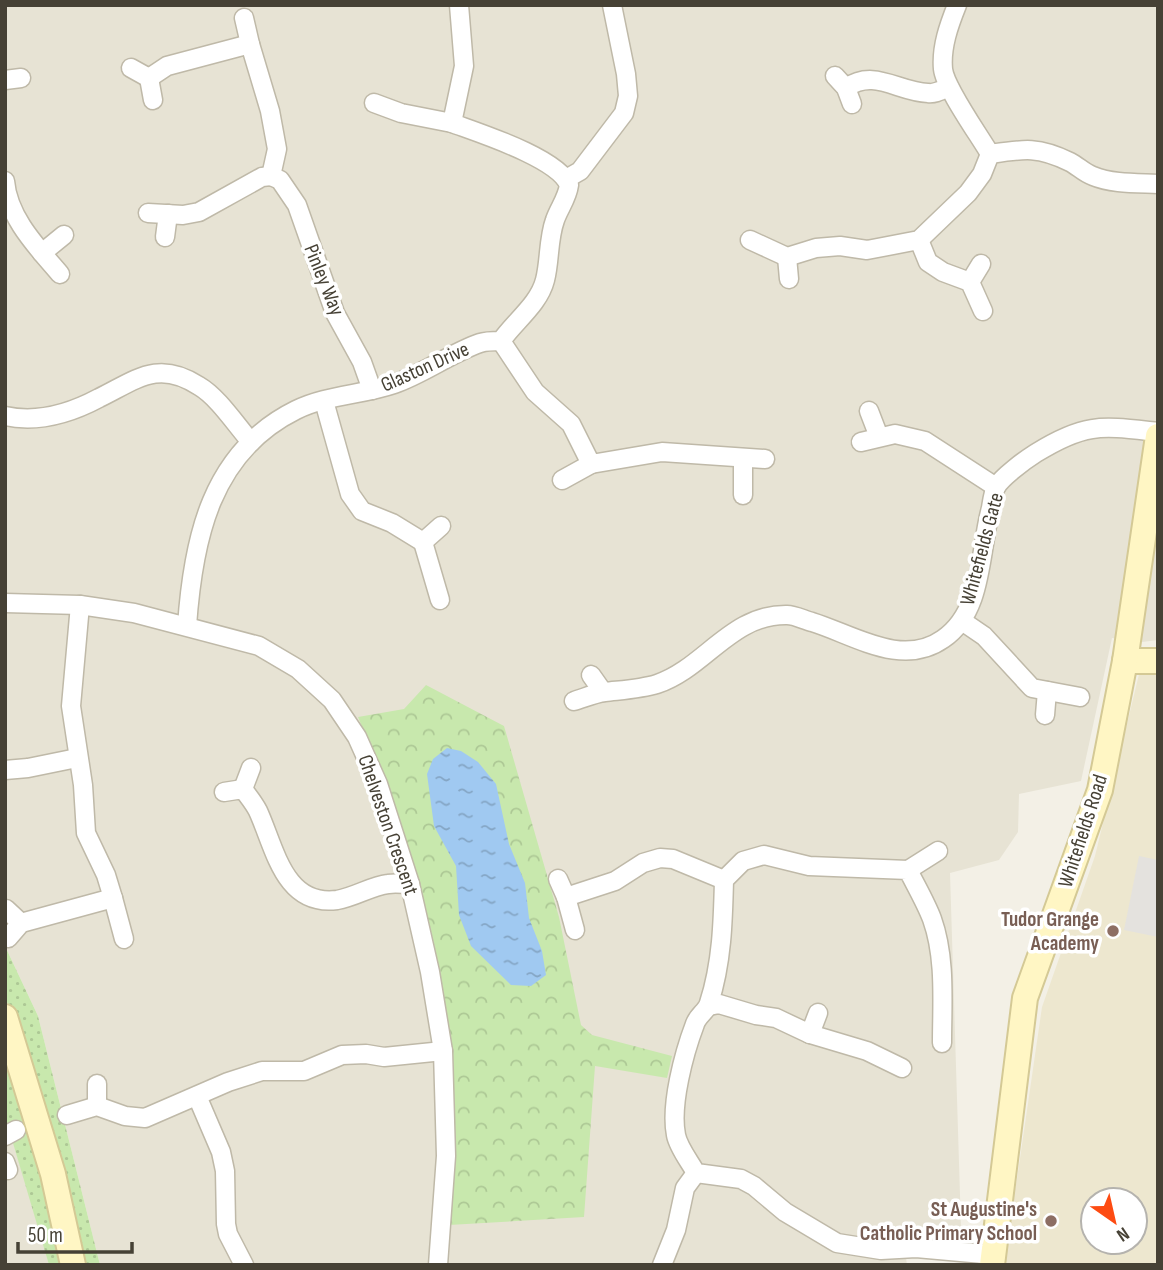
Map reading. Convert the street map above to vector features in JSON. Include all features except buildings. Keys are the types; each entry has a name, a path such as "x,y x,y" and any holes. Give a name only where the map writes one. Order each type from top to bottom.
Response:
{"street":[{"path":"452,123 464,66 459,5"},
{"path":"566,179 580,171 624,113 628,96 626,74 612,5"},
{"path":"957,5 946,37 943,71 949,87 990,154"},
{"path":"148,213 183,215 199,212 262,177 271,176 276,149 270,111 244,18"},
{"path":"149,78 167,66 250,44"},
{"path":"131,68 149,78"},
{"path":"149,78 153,100"},
{"path":"844,89 857,80 881,81 914,92 931,94 949,87"},
{"path":"374,103 401,113 452,123 515,146 566,179 568,194 554,221 545,281 541,291 501,341 535,392 570,425 591,464"},
{"path":"990,154 1028,149 1050,153 1092,176 1116,182 1158,184"},
{"path":"750,240 787,257 816,247 840,246 867,250 919,240 968,193 982,174 990,154"},
{"name":"Pinley Way","path":"271,176 279,180 297,205 335,313 362,362 372,390"},
{"path":"5,181 14,212 30,238 60,274"},
{"path":"165,237 168,214"},
{"path":"42,253 64,235"},
{"path":"919,240 928,262 943,272 970,282 983,311"},
{"path":"787,257 789,279"},
{"path":"970,282 981,264"},
{"name":"Glaston Drive","path":"187,626 188,602 200,537 212,496 230,465 251,442 272,424 298,409 372,390 418,374 481,343 501,341"},
{"path":"5,416 18,419 62,413 100,398 142,375 176,374 201,386 251,442"},
{"path":"324,401 350,494 362,511 391,523 423,542 440,600"},
{"path":"869,411 870,439 895,434 925,441 996,487"},
{"name":"Whitefields Gate","path":"574,701 603,692 658,684 690,666 739,627 761,619 788,615 900,652 922,650 943,639 962,621 978,577 985,530 996,487 1032,456 1073,433 1109,426 1158,434"},
{"name":"Whitefields Road","path":"993,1260 1025,998 1100,790 1125,661 1158,434"},
{"path":"562,480 591,464 662,452 765,459"},
{"path":"743,458 743,495"},
{"path":"423,542 441,526"},
{"name":"Chelveston Crescent","path":"5,603 14,601 79,605 134,613 259,646 298,668 332,700 357,737 378,784 410,884 430,972 443,1051 446,1156 438,1265"},
{"path":"79,605 71,706 83,785 86,833 106,875 124,939"},
{"name":"Whitefields Gate","path":"962,621 984,636 1032,688 1080,697"},
{"path":"1125,661 1158,661"},
{"path":"591,675 603,692"},
{"path":"1045,715 1047,691"},
{"path":"5,770 77,758"},
{"path":"243,789 251,768"},
{"path":"243,789 257,810 279,864 292,886 310,898 335,900 362,894 386,884 410,884"},
{"path":"224,792 243,789"},
{"path":"709,1006 724,922 724,880 743,861 764,855 810,866 908,870 938,851"},
{"path":"566,897 615,881 643,863 660,858 673,859 724,880"},
{"path":"908,870 932,919 942,971 942,1043"},
{"path":"558,879 575,930"},
{"path":"8,938 21,923 113,898"},
{"path":"6,909 21,923"},
{"path":"696,1173 676,1136 677,1093 695,1024 699,1014 709,1006 719,1004 776,1018 810,1034 867,1051 902,1068"},
{"path":"810,1034 818,1013"},
{"path":"5,1017 54,1174 73,1265"},
{"path":"67,1115 97,1107 125,1116 145,1118 262,1071 303,1071 342,1055 366,1054 384,1057 443,1051"},
{"path":"97,1084 97,1107"},
{"path":"197,1096 221,1152 225,1171 228,1234 244,1265"},
{"path":"696,1173 748,1183 785,1212 837,1243 916,1257 993,1260"},
{"path":"662,1265 676,1230 685,1188 696,1173"}],"shaded area":[{"path":"5,5 1158,5 1158,640 1142,642 1112,638 1081,781 1019,794 1018,832 999,860 950,873 961,1227 944,1242 903,1237 907,1265 100,1265 38,1016 5,946"},
{"name":"Tudor Grange Academy","path":"1142,662 1158,662 1158,1265 1001,1265 1017,1179 1042,1007 1095,856"},
{"path":"1139,856 1158,860 1158,937 1124,930"},
{"path":"5,1116 30,1197 49,1265 5,1265"}],"green space":[{"path":"426,685 504,726 559,917 581,1025 592,1035 672,1056 667,1078 595,1066 584,1217 449,1225 452,1075 442,983 421,892 407,847 358,717 404,709"},
{"path":"5,946 38,1016 100,1265 85,1265 25,1050 5,997"},
{"path":"5,1047 34,1143 59,1265 49,1265 5,1116"}],"water":[{"path":"447,748 461,751 478,762 496,784 509,844 525,883 529,918 542,951 546,975 531,986 511,985 471,946 459,915 456,866 434,826 427,774 433,759"}],"place":[{"name":"Tudor Grange Academy","path":"1113,931"},
{"name":"St Augustine's Catholic Primary School","path":"1051,1221"}]}
